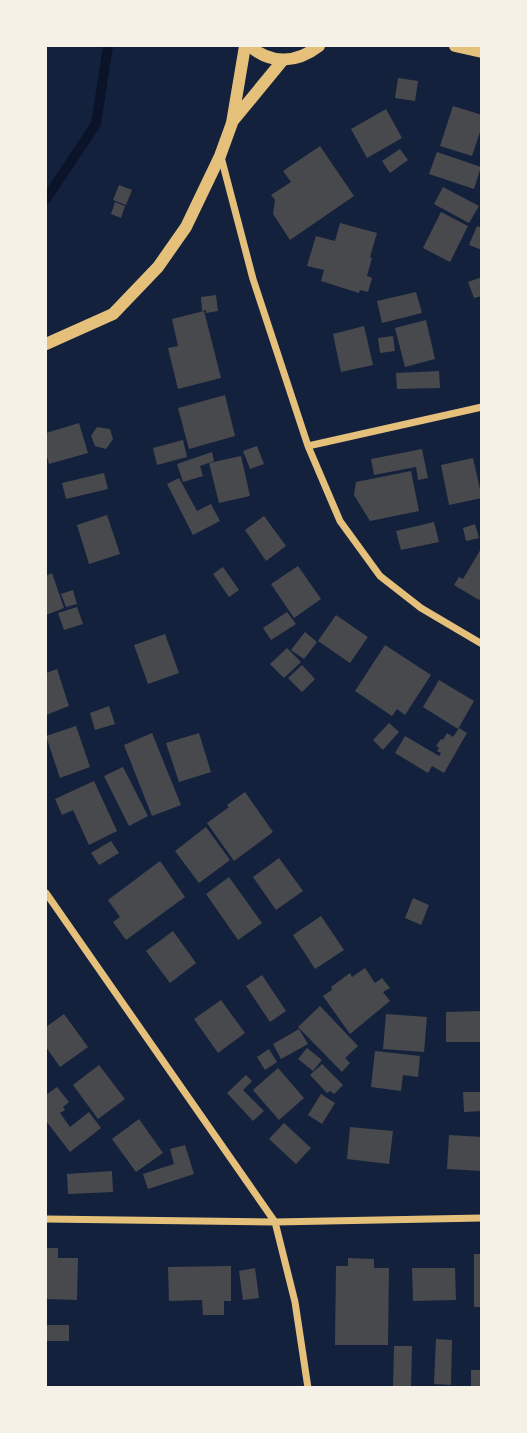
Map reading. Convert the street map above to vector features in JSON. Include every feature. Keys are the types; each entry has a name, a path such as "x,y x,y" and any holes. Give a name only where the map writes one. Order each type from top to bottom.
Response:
{"street":[{"path":"46,344 113,314 158,267 186,227 220,156 232,123 247,46 269,58 283,60 297,59 319,46"},
{"path":"455,46 481,52"},
{"path":"232,123 283,60"},
{"path":"220,156 253,279 307,446 340,522 380,576 421,608 481,644"},
{"path":"307,446 481,407"},
{"path":"46,893 275,1222 295,1301 308,1388"},
{"path":"46,1219 275,1222 481,1218"}],"building":[{"path":"398,78 418,81 415,101 395,98"},
{"path":"453,106 482,115 482,126 472,156 440,146"},
{"path":"386,109 402,138 367,158 351,129"},
{"path":"320,146 354,196 290,240 273,214 275,200 271,195 291,182 283,171"},
{"path":"400,149 408,160 390,173 382,161"},
{"path":"437,152 481,167 474,189 429,174"},
{"path":"119,185 132,190 126,205 113,200"},
{"path":"443,187 479,206 469,223 434,204"},
{"path":"115,202 125,206 121,218 111,214"},
{"path":"441,212 468,226 450,262 423,248"},
{"path":"340,223 377,233 367,276 372,278 368,292 360,290 359,293 321,281 324,270 307,266 316,236 335,241"},
{"path":"477,226 482,228 482,250 469,245"},
{"path":"482,277 482,296 474,298 468,282"},
{"path":"416,292 422,313 382,323 377,301"},
{"path":"216,295 218,311 202,311 201,297"},
{"path":"204,311 221,378 178,389 168,348 178,346 172,319"},
{"path":"426,320 435,359 405,367 395,328"},
{"path":"364,326 373,365 341,372 333,334"},
{"path":"393,336 395,351 380,353 378,338"},
{"path":"439,371 440,388 397,389 396,373"},
{"path":"225,395 235,436 189,449 178,408"},
{"path":"79,423 88,453 49,464 46,433"},
{"path":"97,427 110,429 113,439 106,449 95,446 91,436"},
{"path":"183,440 187,457 157,465 153,448"},
{"path":"257,446 264,464 250,469 243,451"},
{"path":"422,449 428,478 418,480 416,467 374,475 371,459"},
{"path":"212,452 214,461 200,466 203,476 183,482 177,464"},
{"path":"241,456 250,496 219,503 209,463"},
{"path":"473,458 482,498 449,505 441,465"},
{"path":"411,471 419,511 370,521 354,495 356,482"},
{"path":"104,473 108,489 66,499 62,483"},
{"path":"179,478 197,511 211,504 220,521 193,535 167,484"},
{"path":"107,515 120,554 89,564 77,525"},
{"path":"264,516 286,546 266,561 245,530"},
{"path":"434,522 439,542 401,550 396,531"},
{"path":"475,524 479,538 466,541 463,528"},
{"path":"482,547 482,596 479,600 454,585 459,577 463,579"},
{"path":"298,566 321,599 294,618 271,584"},
{"path":"223,567 239,590 229,597 213,574"},
{"path":"52,573 64,608 46,615 46,576"},
{"path":"73,590 77,604 66,607 61,594"},
{"path":"77,607 83,624 64,630 58,613"},
{"path":"287,612 296,624 271,640 263,628"},
{"path":"336,615 368,637 350,663 318,641"},
{"path":"305,632 317,642 304,659 291,650"},
{"path":"165,634 179,673 148,684 134,645"},
{"path":"385,645 431,675 405,715 397,709 392,716 355,691"},
{"path":"287,648 301,662 284,678 270,664"},
{"path":"302,665 315,679 302,692 288,678"},
{"path":"57,669 69,706 46,715 46,673"},
{"path":"439,680 474,701 458,729 423,707"},
{"path":"109,706 115,724 95,730 90,713"},
{"path":"389,723 399,732 383,750 373,740"},
{"path":"76,726 90,767 60,778 46,736"},
{"path":"459,728 467,733 444,773 432,766 428,773 395,753 405,736 439,756 441,753 436,746 441,739 443,740 447,733 453,737"},
{"path":"152,733 181,805 152,816 124,745"},
{"path":"199,733 211,772 179,782 166,743"},
{"path":"123,767 148,816 129,826 104,776"},
{"path":"94,781 117,831 89,845 73,810 62,815 55,799"},
{"path":"245,792 273,832 234,861 207,823"},
{"path":"206,827 230,860 199,883 175,851"},
{"path":"111,841 119,853 99,865 91,853"},
{"path":"279,858 303,891 276,910 253,877"},
{"path":"160,861 185,897 126,940 113,922 120,917 108,900"},
{"path":"229,877 262,923 238,940 206,894"},
{"path":"413,898 429,905 421,925 405,918"},
{"path":"321,916 344,950 315,969 293,935"},
{"path":"173,931 196,963 170,983 146,951"},
{"path":"365,968 375,983 382,978 390,988 383,992 390,1001 350,1034 323,996 350,973 352,977"},
{"path":"262,975 286,1011 270,1022 246,986"},
{"path":"221,1000 245,1033 218,1053 194,1019"},
{"path":"320,1006 358,1046 345,1058 350,1063 342,1072 298,1027"},
{"path":"482,1011 482,1042 446,1042 446,1012"},
{"path":"64,1014 88,1047 60,1067 46,1047 46,1027"},
{"path":"386,1014 427,1017 424,1052 383,1049"},
{"path":"299,1029 308,1044 281,1059 273,1044"},
{"path":"307,1048 322,1060 313,1071 298,1059"},
{"path":"269,1049 277,1062 265,1070 257,1057"},
{"path":"375,1051 420,1056 418,1077 403,1075 401,1091 371,1087"},
{"path":"322,1064 343,1085 334,1094 330,1091 327,1093 310,1075"},
{"path":"99,1065 125,1099 98,1119 73,1085"},
{"path":"278,1068 304,1098 279,1120 253,1090"},
{"path":"246,1075 252,1081 243,1090 264,1111 253,1121 227,1093"},
{"path":"57,1087 69,1102 60,1113 70,1127 89,1112 101,1128 70,1152 46,1121 46,1095"},
{"path":"463,1092 482,1092 482,1111 464,1112"},
{"path":"321,1094 335,1103 322,1124 308,1115"},
{"path":"139,1119 163,1153 136,1172 112,1139"},
{"path":"284,1123 311,1148 296,1164 269,1139"},
{"path":"350,1127 393,1131 389,1164 347,1159"},
{"path":"449,1135 482,1137 482,1171 447,1169"},
{"path":"185,1145 194,1174 148,1189 143,1174 174,1164 170,1149"},
{"path":"112,1171 113,1192 68,1194 67,1174"},
{"path":"46,1248 58,1248 58,1258 78,1258 77,1300 46,1299"},
{"path":"474,1254 482,1254 482,1307 474,1307"},
{"path":"348,1258 374,1259 374,1268 389,1268 388,1345 335,1345 336,1266 348,1266"},
{"path":"231,1266 231,1301 224,1301 224,1315 203,1315 202,1300 169,1301 168,1267"},
{"path":"255,1268 259,1298 243,1300 239,1271"},
{"path":"412,1268 455,1268 456,1300 413,1301"},
{"path":"46,1325 69,1325 69,1341 46,1341"},
{"path":"436,1339 452,1340 451,1385 434,1384"},
{"path":"394,1346 412,1346 411,1388 393,1388"},
{"path":"471,1370 482,1370 482,1387 471,1387"}],"waterway":[{"path":"46,199 96,124 108,46"}]}
